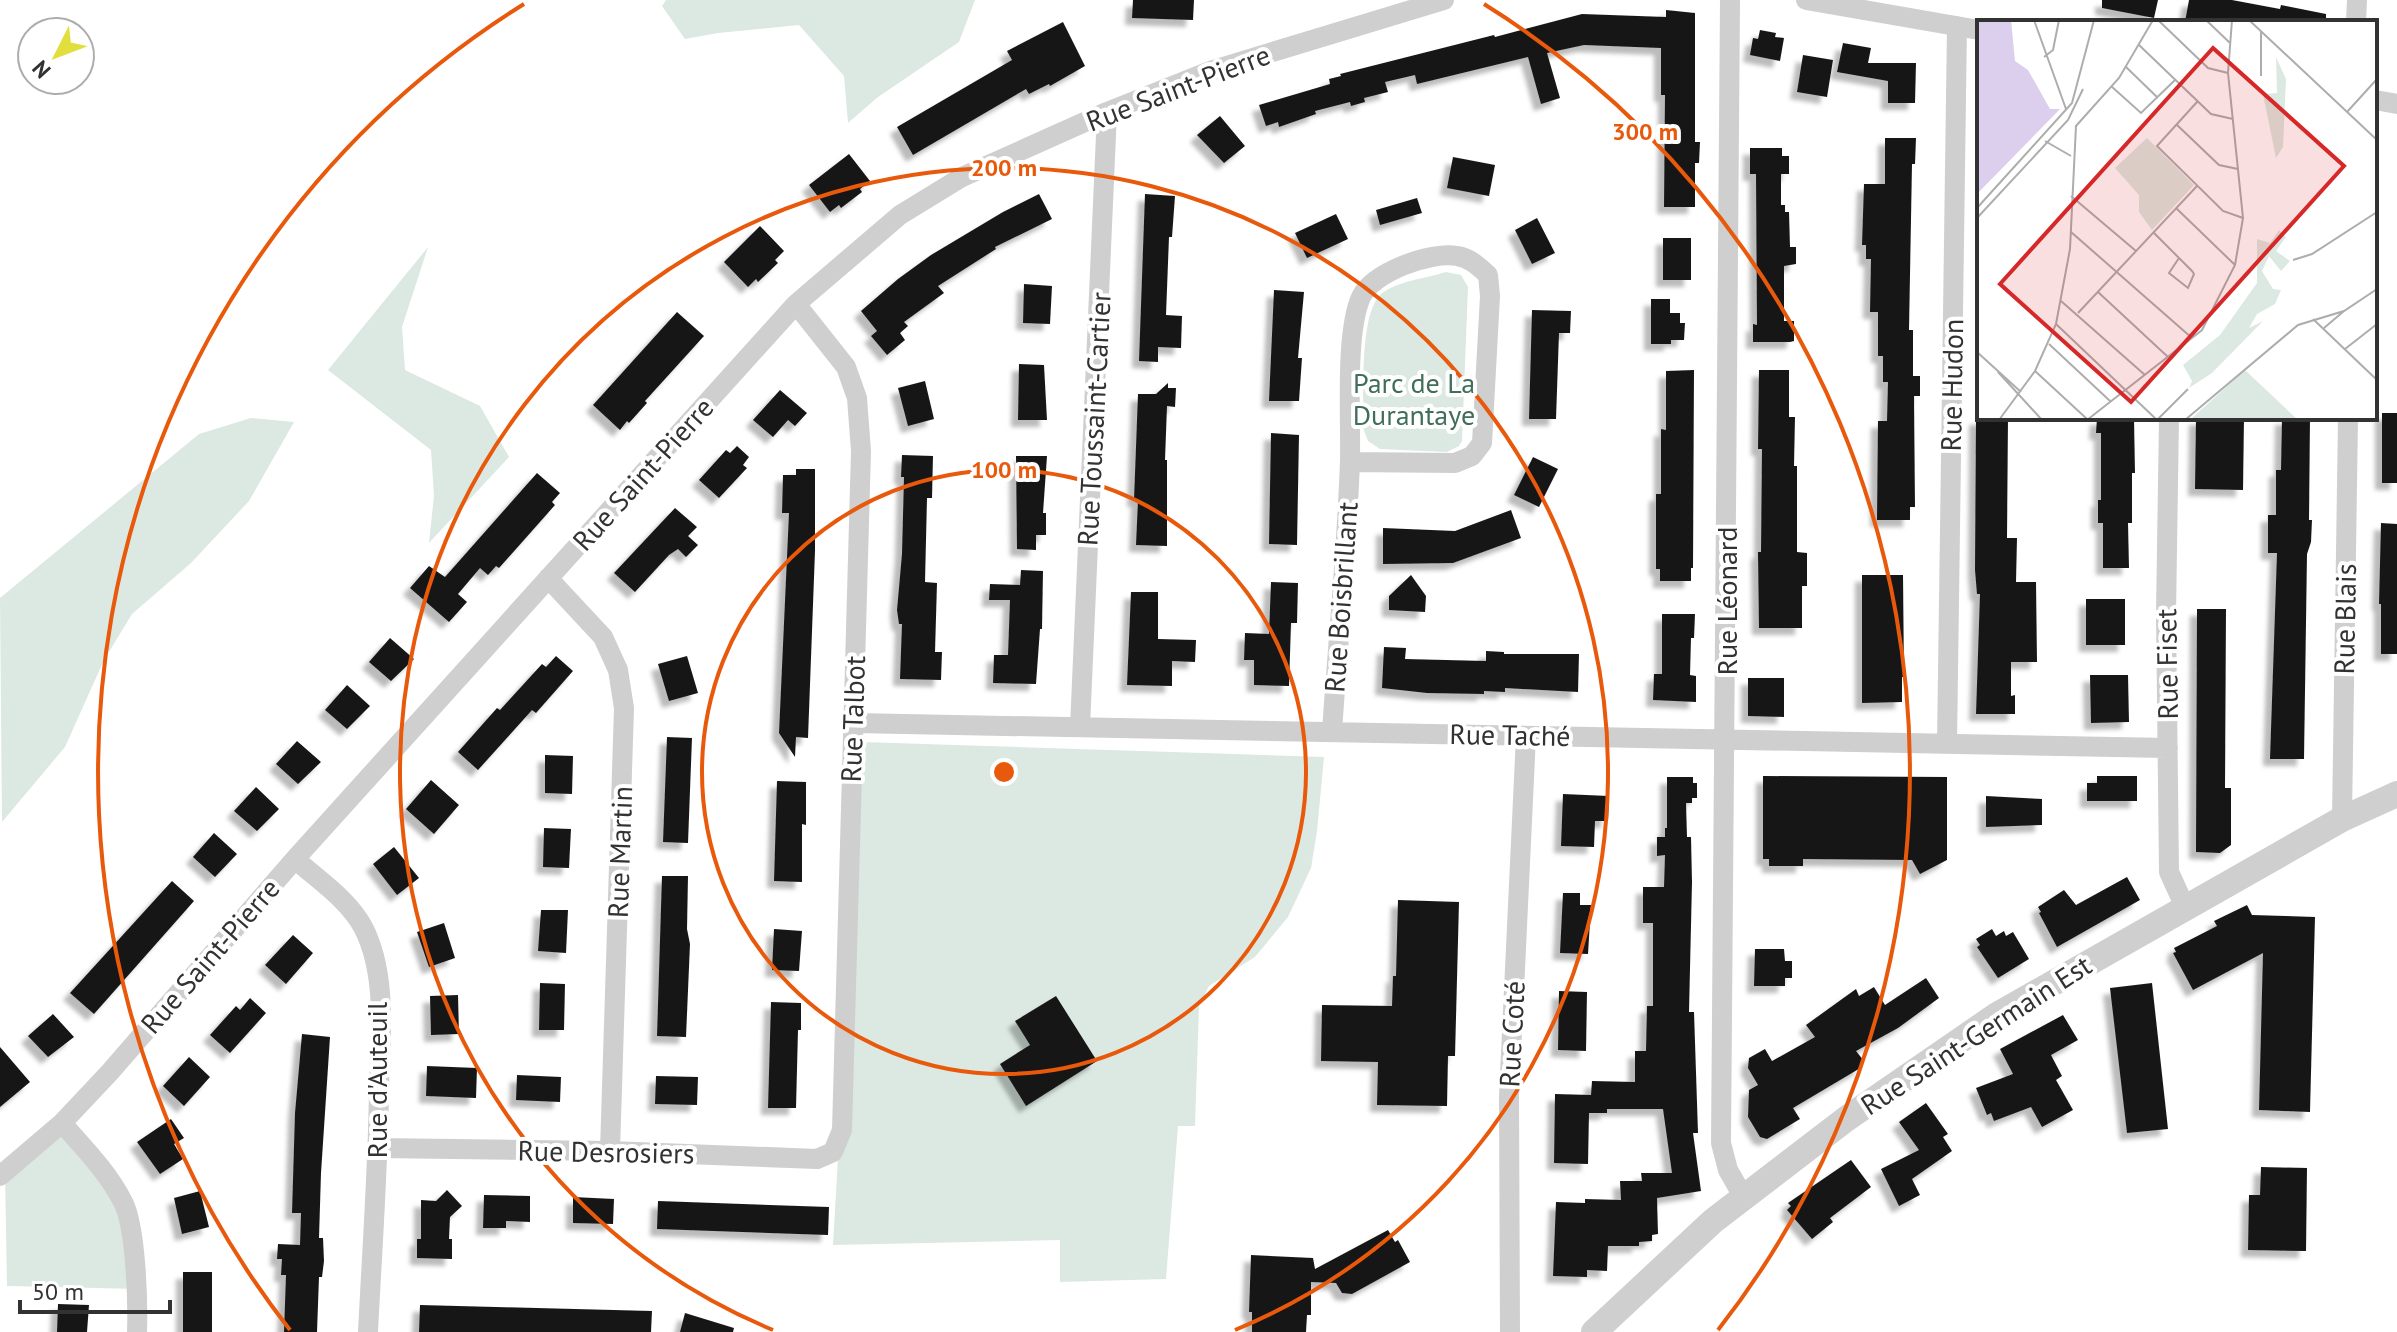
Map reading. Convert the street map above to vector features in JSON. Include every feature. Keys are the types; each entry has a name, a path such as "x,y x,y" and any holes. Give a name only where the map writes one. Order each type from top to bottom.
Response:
{"street":[{"name":"Rue Saint-Pierre","path":"0,1176 62,1123 110,1072 295,859 796,304 900,215 962,177 1107,112 1210,71 1444,0"},
{"name":"Rue Léonard","path":"1730,0 1721,1143 1728,1170 1744,1198"},
{"path":"1806,0 1977,30"},
{"path":"2356,20 2357,0"},
{"name":"Rue Hudon","path":"1947,744 1957,26"},
{"path":"2377,100 2397,104"},
{"name":"Rue Toussaint-Cartier","path":"1080,727 1107,112"},
{"name":"Rue Boisbrillant","path":"1332,732 1350,462 1353,327 1362,296 1371,283 1392,270 1429,257 1455,255 1471,261 1488,275 1490,296 1482,443 1472,456 1455,463 1350,462"},
{"name":"Rue Talbot","path":"796,304 846,367 857,398 861,451 842,1130 833,1152"},
{"name":"Rue Fiset","path":"2169,420 2166,614 2169,872 2185,907"},
{"name":"Rue Blais","path":"2342,819 2348,420"},
{"name":"Rue Martin","path":"548,578 603,637 618,670 624,708 610,1151"},
{"name":"Rue Taché","path":"853,723 2168,748"},
{"name":"Rue Coté","path":"1510,1332 1509,1096 1526,736"},
{"name":"Rue Saint-Germain Est","path":"1594,1332 1713,1221 1846,1119 1997,1015 2342,819 2397,794"},
{"name":"Rue d'Auteuil","path":"295,859 350,907 364,929 375,961 381,1010 378,1148 368,1332"},
{"path":"62,1123 100,1167 125,1204 134,1255 137,1332"},
{"name":"Rue Desrosiers","path":"378,1148 610,1151 817,1159 833,1152"}],"green space":[{"path":"666,0 975,0 959,42 878,97 848,123 844,76 799,25 685,39 662,6"},
{"path":"428,247 402,327 405,370 480,406 509,457 429,543 434,496 431,450 328,370"},
{"name":"Parc de La Durantaye","path":"1446,272 1461,275 1468,287 1462,441 1447,452 1380,449 1368,441 1363,428 1364,357 1374,304 1381,294 1395,286"},
{"path":"251,418 294,422 249,501 191,563 132,614 104,660 65,747 2,822 0,598 199,434"},
{"path":"862,742 1324,757 1311,868 1288,917 1255,957 1209,986 1199,1006 1195,1126 1178,1126 1166,1279 1060,1282 1060,1240 833,1245"},
{"path":"62,1123 125,1204 141,1289 7,1286 5,1172"}],"building":[{"path":"1133,0 1194,0 1193,20 1132,18"},
{"path":"2102,0 2158,0 2154,18 2102,8"},
{"path":"2189,0 2232,0 2280,9 2281,5 2326,14 2326,20 2185,20"},
{"path":"1666,10 1695,13 1695,142 1700,142 1699,163 1695,163 1695,207 1664,207 1665,95 1661,95 1661,48 1584,45 1547,53 1560,98 1541,104 1528,57 1417,84 1415,75 1385,82 1388,92 1364,98 1365,102 1351,106 1350,102 1315,111 1316,114 1279,127 1278,122 1266,126 1259,105 1330,84 1329,79 1340,74 1582,14 1666,17"},
{"path":"1063,22 1085,66 1050,86 1029,94 1026,89 913,155 897,127 1012,60 1007,51"},
{"path":"1760,30 1784,38 1780,61 1750,55 1753,38 1758,39"},
{"path":"1843,43 1871,48 1868,63 1916,63 1915,103 1888,103 1888,81 1837,72"},
{"path":"1803,55 1833,60 1827,97 1797,92"},
{"path":"1220,116 1245,146 1224,163 1197,135"},
{"path":"1885,138 1916,138 1915,164 1912,164 1909,330 1913,330 1913,376 1920,376 1920,396 1914,396 1915,507 1910,507 1910,520 1877,520 1878,421 1887,421 1888,382 1883,382 1883,356 1878,356 1878,312 1870,312 1871,259 1866,259 1866,245 1862,245 1864,184 1885,184"},
{"path":"1750,148 1782,148 1782,156 1789,156 1789,174 1781,174 1781,205 1785,205 1785,212 1789,212 1790,247 1796,247 1796,264 1784,266 1784,321 1794,321 1794,341 1790,342 1753,342 1753,324 1757,325 1756,174 1750,174"},
{"path":"849,154 870,181 860,189 862,192 841,208 839,205 830,212 809,185"},
{"path":"1453,157 1495,165 1489,196 1447,188"},
{"path":"1039,194 1052,219 995,247 938,286 944,293 904,322 908,326 900,333 905,340 887,355 871,336 877,331 861,311 931,255"},
{"path":"1145,194 1175,196 1172,237 1169,237 1166,315 1182,316 1181,348 1158,347 1158,362 1139,361"},
{"path":"1417,198 1422,213 1380,225 1376,210"},
{"path":"1336,214 1348,239 1307,258 1295,233"},
{"path":"1537,218 1555,253 1532,264 1515,230"},
{"path":"760,226 784,251 775,260 778,263 748,287 724,262"},
{"path":"1663,238 1691,238 1691,280 1663,280"},
{"path":"1024,284 1052,286 1050,324 1023,323"},
{"path":"1274,290 1304,292 1298,358 1302,358 1299,401 1269,401"},
{"path":"1651,299 1670,299 1670,313 1680,313 1680,323 1685,323 1684,340 1671,340 1671,344 1651,344"},
{"path":"1532,310 1571,311 1570,333 1559,333 1556,419 1529,419"},
{"path":"677,312 704,336 620,430 593,405"},
{"path":"1019,364 1044,365 1047,420 1018,420"},
{"path":"1694,370 1691,581 1660,581 1660,569 1656,569 1656,494 1661,494 1661,429 1666,430 1666,371"},
{"path":"1759,370 1789,370 1789,417 1795,417 1797,552 1807,553 1807,586 1802,586 1802,628 1759,628 1762,449 1758,449"},
{"path":"925,381 934,419 908,426 898,388"},
{"path":"1168,383 1168,388 1176,388 1175,407 1167,406 1167,546 1136,545 1138,500 1134,500 1138,394 1156,394"},
{"path":"780,390 807,413 795,426 788,420 773,437 753,420"},
{"path":"2382,413 2397,413 2397,483 2382,483"},
{"path":"1976,418 2008,420 2007,538 2017,538 2016,582 2036,582 2037,662 2011,662 2011,696 2015,695 2015,714 1976,714 1980,594 1977,594"},
{"path":"2097,420 2134,420 2135,473 2132,473 2132,523 2128,523 2129,568 2103,568 2103,523 2098,523 2101,433 2096,433"},
{"path":"2196,420 2244,420 2243,490 2195,489"},
{"path":"2282,420 2310,420 2309,520 2312,520 2307,554 2304,759 2270,759 2277,553 2268,553 2268,515 2276,515 2276,470 2281,470"},
{"path":"1271,433 1299,435 1297,545 1269,544"},
{"path":"737,446 749,457 743,465 747,468 719,498 699,480 726,450 730,453"},
{"path":"902,455 933,456 932,498 927,498 925,582 937,583 935,652 942,652 941,680 900,679 902,624 899,624 897,610 902,554"},
{"path":"1016,456 1047,456 1043,513 1046,513 1046,535 1036,535 1036,550 1017,549"},
{"path":"1533,457 1558,469 1539,507 1514,495"},
{"path":"796,469 815,469 815,551 808,738 796,737 795,757 779,733 789,513 782,513 783,475 796,475"},
{"path":"537,473 560,493 552,502 555,505 499,568 496,566 488,575 480,568 458,594 467,602 449,622 410,588 429,566 445,577"},
{"path":"675,508 697,527 688,536 698,545 686,557 678,549 669,555 635,592 614,573"},
{"path":"1511,510 1521,538 1453,563 1383,564 1383,528 1455,531"},
{"path":"2381,523 2397,524 2397,654 2381,654"},
{"path":"1021,570 1043,571 1042,629 1036,684 993,683 994,655 1008,655 1010,600 989,600 990,584 1020,585"},
{"path":"1411,575 1426,596 1425,612 1389,610 1389,596"},
{"path":"1862,575 1903,575 1902,702 1862,703"},
{"path":"1271,582 1298,583 1297,623 1291,623 1289,686 1254,685 1254,660 1244,660 1245,633 1269,634"},
{"path":"1131,592 1158,592 1158,639 1196,640 1195,662 1172,661 1172,686 1127,685"},
{"path":"2086,599 2125,599 2125,645 2086,645"},
{"path":"2197,609 2226,609 2225,788 2231,788 2231,845 2220,853 2196,852"},
{"path":"1662,614 1695,614 1690,675 1696,676 1696,702 1653,700 1654,674 1662,674"},
{"path":"390,638 414,659 391,681 369,662"},
{"path":"1384,647 1406,648 1405,659 1486,661 1486,651 1504,654 1579,654 1578,692 1505,688 1505,692 1484,691 1484,694 1427,693 1382,688"},
{"path":"556,656 573,671 536,713 532,710 478,770 458,752 497,708 500,710 542,664 546,667"},
{"path":"687,656 698,693 669,701 658,664"},
{"path":"2090,675 2128,675 2129,722 2091,723"},
{"path":"1748,678 1784,678 1784,717 1748,716"},
{"path":"347,685 370,706 347,729 325,710"},
{"path":"667,737 692,738 688,843 663,842"},
{"path":"297,741 321,762 298,784 276,764"},
{"path":"545,755 573,756 572,794 545,793"},
{"path":"1763,776 1947,777 1947,860 1920,874 1912,860 1803,859 1803,866 1769,866 1769,859 1763,859"},
{"path":"2097,776 2137,776 2137,801 2087,801 2087,783 2097,783"},
{"path":"1667,777 1693,777 1693,783 1697,783 1697,798 1692,798 1692,803 1686,803 1687,837 1691,837 1692,882 1689,1012 1694,1012 1698,1133 1693,1133 1701,1191 1657,1198 1658,1234 1652,1235 1652,1241 1639,1242 1639,1246 1608,1246 1607,1271 1587,1270 1587,1277 1553,1276 1556,1202 1621,1200 1620,1181 1642,1181 1641,1173 1672,1173 1663,1109 1607,1109 1607,1113 1589,1113 1588,1164 1554,1163 1555,1094 1591,1095 1592,1081 1635,1082 1635,1051 1646,1051 1647,1006 1653,1006 1653,923 1643,923 1643,887 1664,887 1665,855 1657,856 1657,837 1665,837 1667,828"},
{"path":"431,780 459,805 434,834 406,809"},
{"path":"777,781 806,782 802,882 774,881"},
{"path":"256,787 279,809 257,831 234,811"},
{"path":"1563,794 1609,796 1608,821 1595,821 1594,847 1561,846"},
{"path":"1986,796 2042,799 2042,825 1986,827"},
{"path":"544,828 571,829 569,868 543,867"},
{"path":"214,833 237,854 215,877 193,857"},
{"path":"394,847 419,878 397,895 373,864"},
{"path":"662,876 688,876 687,929 690,944 686,1037 657,1036"},
{"path":"2127,877 2140,900 2057,947 2038,907 2064,890 2076,905"},
{"path":"172,881 194,901 94,1014 70,993"},
{"path":"1563,893 1580,893 1580,905 1591,905 1588,954 1560,953"},
{"path":"1398,900 1459,902 1455,1056 1448,1056 1447,1106 1377,1105 1378,1062 1321,1061 1322,1005 1392,1006"},
{"path":"2247,905 2252,915 2315,917 2310,1112 2259,1110 2263,953 2193,990 2173,953 2176,952 2174,948 2217,926 2214,921"},
{"path":"541,910 568,910 566,953 538,951"},
{"path":"444,923 455,958 429,967 417,932"},
{"path":"774,929 802,931 799,971 772,970"},
{"path":"1992,929 1996,936 2004,931 2006,936 2013,932 2029,959 1998,978 1977,947 1980,945 1976,939"},
{"path":"293,935 313,953 286,984 265,965"},
{"path":"1755,949 1784,949 1785,961 1792,961 1792,978 1785,978 1785,986 1754,986"},
{"path":"1926,978 1939,998 1898,1028 1856,1051 1864,1061 1860,1064 1862,1067 1793,1108 1800,1119 1767,1139 1760,1137 1748,1117 1749,1090 1758,1085 1748,1068 1749,1058 1765,1049 1772,1061 1815,1037 1806,1025 1856,989 1859,996 1874,987 1885,1005"},
{"path":"540,983 565,984 564,1030 539,1030"},
{"path":"2152,983 2168,1129 2127,1133 2110,988"},
{"path":"1559,991 1587,992 1586,1051 1558,1050"},
{"path":"458,995 459,1034 431,1035 430,996"},
{"path":"1056,996 1097,1061 1026,1106 1000,1064 1030,1045 1015,1021"},
{"path":"250,998 266,1013 230,1053 210,1035 236,1006 240,1010"},
{"path":"771,1002 801,1003 796,1108 768,1108"},
{"path":"53,1014 74,1037 48,1057 28,1036"},
{"path":"2063,1015 2078,1040 2051,1055 2062,1076 2056,1080 2073,1110 2042,1127 2031,1107 1994,1121 1991,1113 1987,1115 1976,1088 2013,1074 2000,1049"},
{"path":"302,1034 330,1037 319,1238 323,1238 324,1261 322,1277 319,1277 317,1332 284,1332 286,1275 281,1275 282,1259 277,1259 278,1244 300,1245 301,1213 292,1213 295,1113"},
{"path":"0,1047 30,1082 0,1107"},
{"path":"189,1057 210,1077 184,1106 163,1086"},
{"path":"427,1066 477,1068 476,1098 426,1096"},
{"path":"517,1075 561,1077 560,1102 516,1100"},
{"path":"656,1076 698,1077 697,1105 655,1104"},
{"path":"1926,1103 1948,1134 1943,1137 1952,1151 1912,1179 1920,1195 1899,1206 1881,1169 1919,1150 1899,1122"},
{"path":"171,1119 184,1138 174,1144 183,1159 160,1174 137,1142"},
{"path":"1851,1160 1871,1187 1830,1218 1833,1222 1812,1239 1787,1210 1791,1206 1788,1203"},
{"path":"2261,1167 2307,1168 2306,1251 2248,1250 2249,1195 2260,1195"},
{"path":"447,1190 462,1206 450,1217 452,1259 417,1258 417,1239 421,1239 421,1200 436,1201"},
{"path":"200,1191 209,1227 182,1234 174,1198"},
{"path":"484,1195 530,1196 530,1222 506,1221 506,1228 483,1228"},
{"path":"573,1197 614,1199 613,1224 573,1223"},
{"path":"658,1201 829,1207 828,1235 657,1229"},
{"path":"1388,1230 1395,1242 1398,1240 1410,1262 1352,1294 1342,1293 1336,1283 1311,1282 1311,1315 1307,1315 1306,1332 1252,1332 1252,1312 1249,1312 1251,1255 1313,1258 1315,1269"},
{"path":"183,1272 212,1272 212,1332 183,1332"},
{"path":"58,1304 89,1305 87,1332 57,1332"},
{"path":"420,1305 652,1311 651,1332 419,1332"},
{"path":"685,1313 734,1328 733,1332 680,1332"}]}
